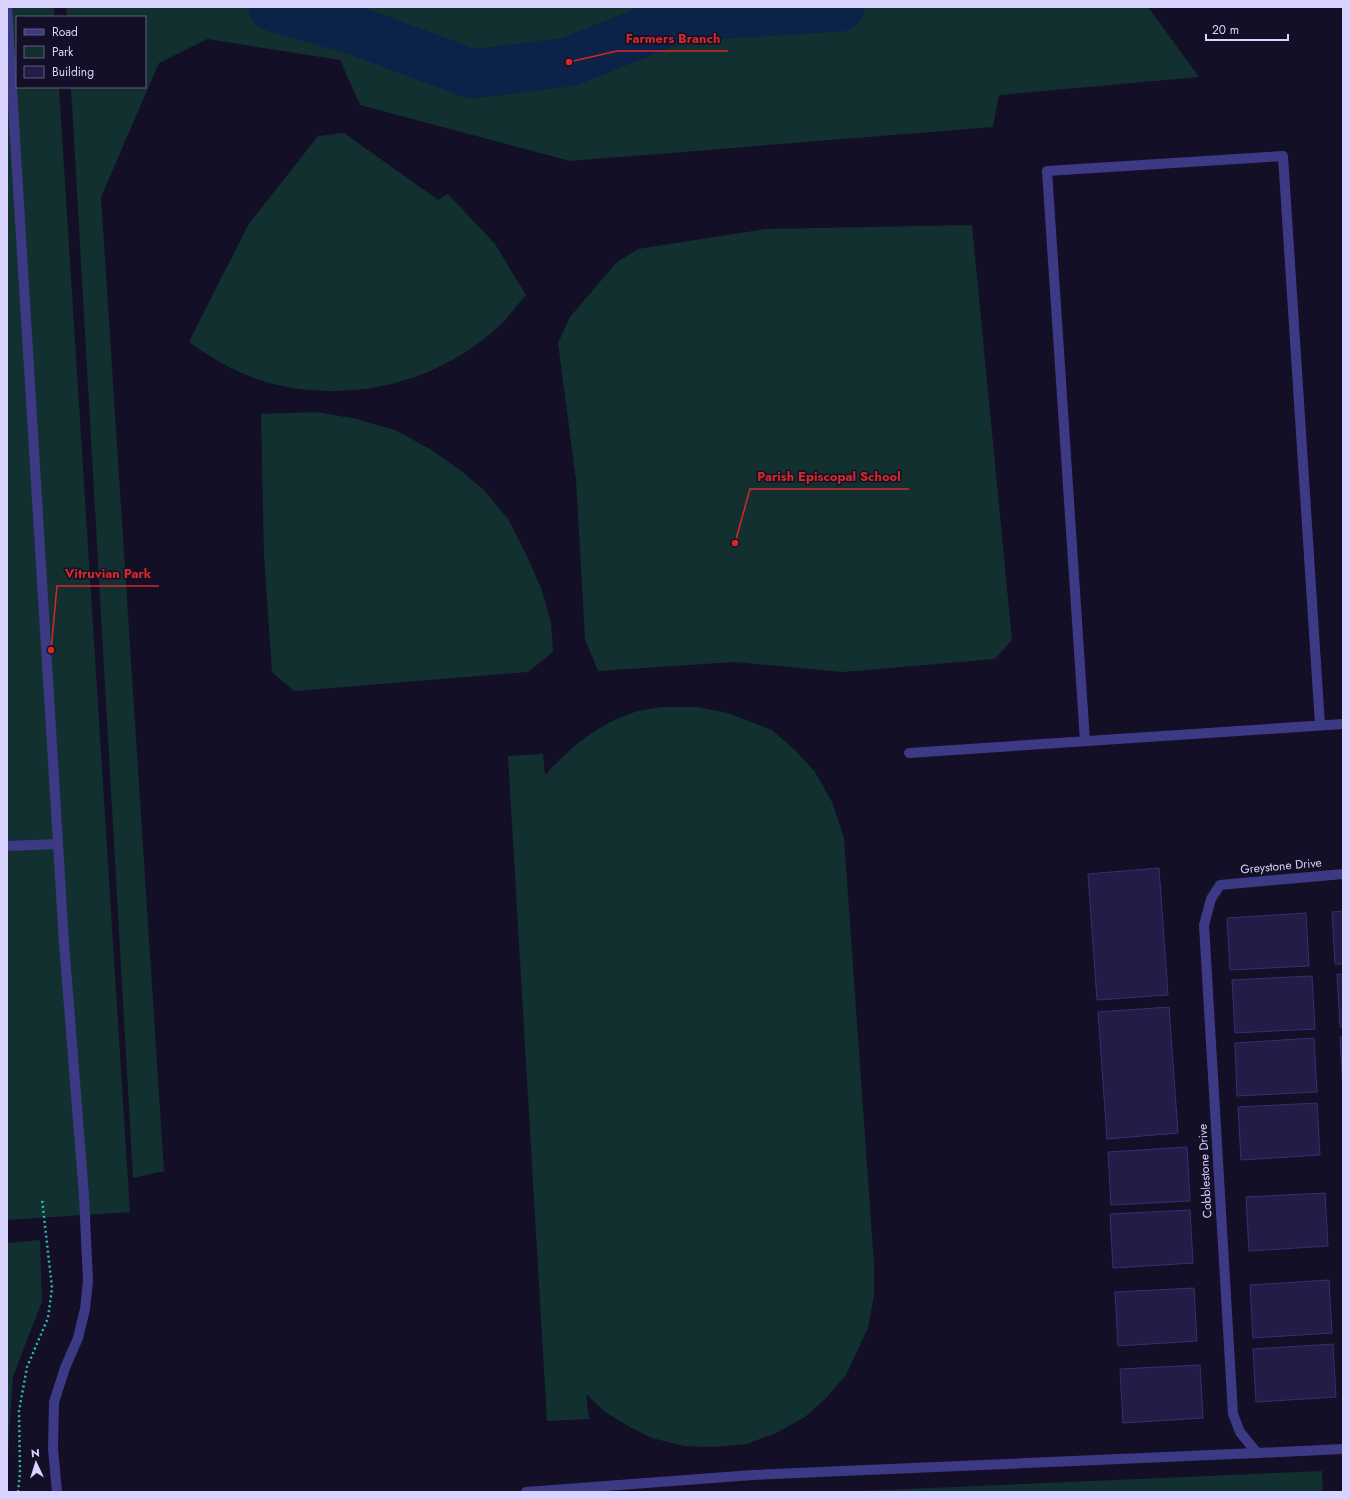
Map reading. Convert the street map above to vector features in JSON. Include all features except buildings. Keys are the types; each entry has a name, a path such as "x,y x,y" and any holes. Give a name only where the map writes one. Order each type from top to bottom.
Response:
{"street":[{"path":"7,7 64,943 84,1196 88,1281 85,1309 78,1338 65,1368 54,1402 53,1449 56,1492"},
{"path":"1085,741 1047,171 1282,156 1320,725"},
{"path":"909,753 1343,724"},
{"path":"7,846 58,844"},
{"name":"Greystone Drive","path":"1220,885 1343,874"},
{"name":"Cobblestone Drive","path":"1220,885 1211,898 1204,925 1233,1414 1240,1432 1257,1453"},
{"path":"526,1492 753,1475 1343,1449"}],"path":[{"path":"18,1492 20,1473 19,1411 27,1367 48,1318 52,1288 42,1199"}],"green space":[{"path":"7,7 54,7 54,16 16,16 16,88 59,88 130,1212 7,1220"},
{"path":"66,7 1148,7 1199,77 999,95 993,127 570,161 360,105 340,60 207,39 159,63 101,197 164,1171 133,1178 71,88 146,88 146,16 67,16"},
{"path":"344,133 438,200 448,194 495,244 526,295 498,327 476,345 452,360 426,373 400,382 372,388 344,391 315,391 287,387 248,376 223,364 189,342 248,225 318,136"},
{"path":"972,225 1012,640 995,659 843,672 735,662 598,671 585,639 576,480 558,343 570,317 616,263 638,249 766,229"},
{"path":"315,412 357,419 395,430 430,449 460,470 485,491 508,519 541,588 551,622 553,652 528,672 294,691 272,672 264,555 261,414"},
{"path":"660,707 697,707 728,713 772,730 795,750 815,772 832,802 844,838 874,1264 874,1295 868,1328 846,1375 826,1398 805,1417 776,1433 747,1444 712,1447 684,1446 652,1438 605,1412 586,1394 589,1419 547,1421 508,756 543,754 545,775 573,747 605,725 633,713"},
{"path":"40,1240 42,1302 13,1376 7,1465 7,1243"},
{"path":"1322,1471 1323,1492 837,1492"}],"waterway":[{"path":"273,7 357,31 472,74 569,62 680,17 840,7"}],"place":[{"name":"Farmers Branch","path":"569,62"},
{"name":"Parish Episcopal School","path":"735,543"},
{"name":"Vitruvian Park","path":"51,650"}]}
